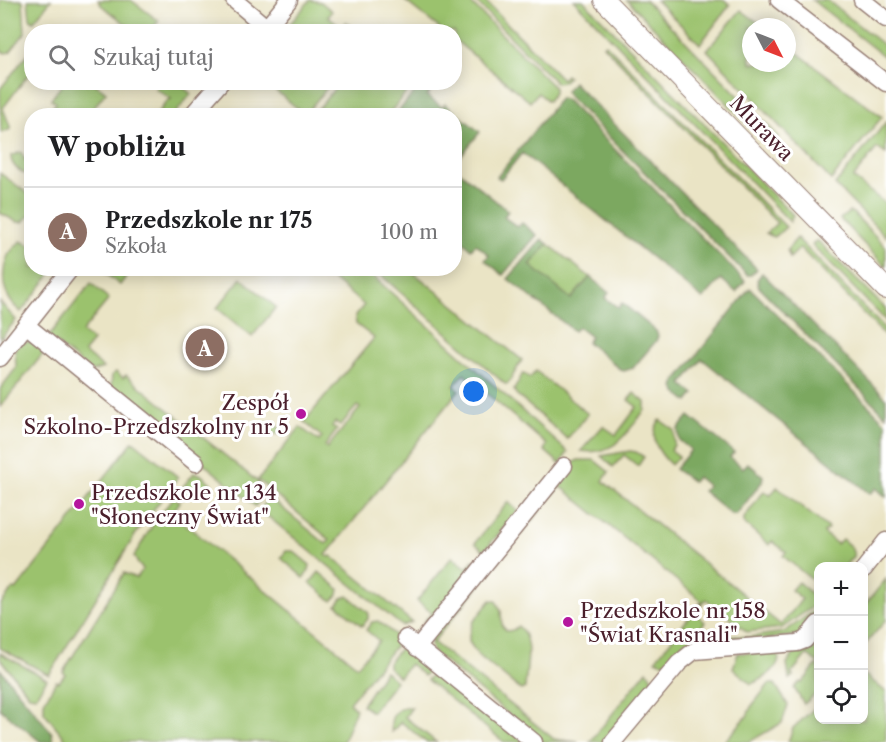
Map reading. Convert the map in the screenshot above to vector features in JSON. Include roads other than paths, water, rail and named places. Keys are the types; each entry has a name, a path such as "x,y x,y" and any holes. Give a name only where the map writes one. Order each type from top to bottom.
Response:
{"street":[{"path":"234,0 259,24"},
{"path":"268,24 289,0"},
{"name":"Murawa","path":"604,0 886,289"},
{"path":"779,0 886,83"},
{"path":"862,0 886,19"},
{"path":"198,108 214,90"},
{"path":"0,358 65,276"},
{"path":"26,325 196,463"},
{"path":"534,742 411,643 564,466"},
{"path":"868,564 886,541"},
{"path":"613,742 679,663 694,651 797,643 805,640 814,630"}],"place":[{"name":"Przedszkole nr 175","path":"205,348"},
{"name":"Zespół Szkolno-Przedszkolny nr 5","path":"301,414"},
{"name":"Przedszkole nr 134 \"Słoneczny Świat\"","path":"79,504"},
{"name":"Przedszkole nr 158 \"Świat Krasnali\"","path":"568,622"}]}
